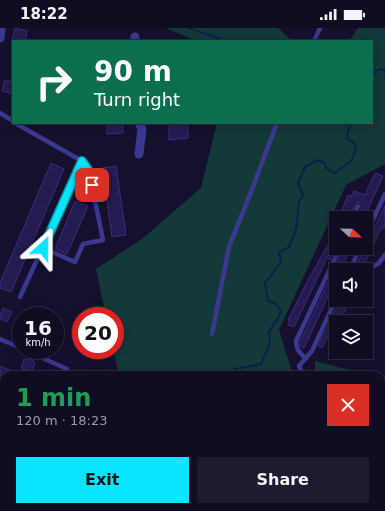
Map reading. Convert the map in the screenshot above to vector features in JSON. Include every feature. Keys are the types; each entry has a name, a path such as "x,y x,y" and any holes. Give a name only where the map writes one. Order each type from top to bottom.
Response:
{"street":[{"path":"0,38 1,28"},
{"path":"139,154 142,129 140,124"}],"lane":[{"path":"314,40 320,28"},
{"path":"0,113 12,121"},
{"path":"17,124 82,161 89,171 103,240 83,244 75,262 43,248"},
{"path":"212,334 228,248 277,124"},
{"path":"20,297 82,161"},
{"path":"373,220 385,194"},
{"path":"356,211 358,206"},
{"path":"306,358 296,347 296,341 337,255"},
{"path":"373,266 378,264 385,255"},
{"path":"301,371 299,366 312,351 332,307"},
{"path":"0,339 12,344"},
{"path":"45,359 67,369"}],"green space":[{"path":"166,28 278,28 291,40 194,40"},
{"path":"358,28 385,28 385,164 346,185 334,211 329,211 329,222 279,330 292,371 118,371 115,359 124,359 124,307 104,307 96,269 142,239 201,188 217,124 373,124 373,40 350,40"},
{"path":"315,361 354,371 315,371"}],"building":[{"path":"15,28 27,31 25,40 12,40"},
{"path":"5,80 12,82 12,94 2,91"},
{"path":"107,124 123,124 123,133 107,134"},
{"path":"169,124 188,124 188,138 169,140"},
{"path":"51,163 64,169 11,292 0,288 0,283"},
{"path":"116,166 126,235 112,237 102,168"},
{"path":"375,173 383,176 367,211 360,211 362,206 361,203 358,202 352,211 342,211 348,195 351,197 354,191 365,195"},
{"path":"75,201 88,206 67,254 55,249"},
{"path":"385,206 385,227 383,226 382,230 380,230 373,246 373,231"},
{"path":"329,243 329,255 332,255 330,260 327,258 294,327 288,325 290,321 288,320 307,282"},
{"path":"341,255 348,255 344,263 337,263"},
{"path":"362,255 369,255 365,263 358,263"},
{"path":"329,280 329,294 304,348 300,346 300,342"},
{"path":"337,307 347,308 342,315 333,315"},
{"path":"3,308 12,312 7,322 0,319"},
{"path":"329,323 329,334 322,348 318,346"},
{"path":"24,359 30,359 35,362 32,371 27,371 21,368"},
{"path":"0,366 12,371 0,371"}],"waterway":[{"path":"188,28 225,40"},
{"path":"373,73 380,69 385,70 385,78"},
{"path":"235,371 235,369 261,364 270,343 269,332 281,311 275,303 268,301 265,283 281,262 279,252 289,247 296,230 299,202 303,195 298,183 305,167 318,160 324,163 326,168 335,173 352,160 356,147 353,142 347,139 350,124"}],"route":[{"path":"43,248 82,161 89,171 92,185"}]}
